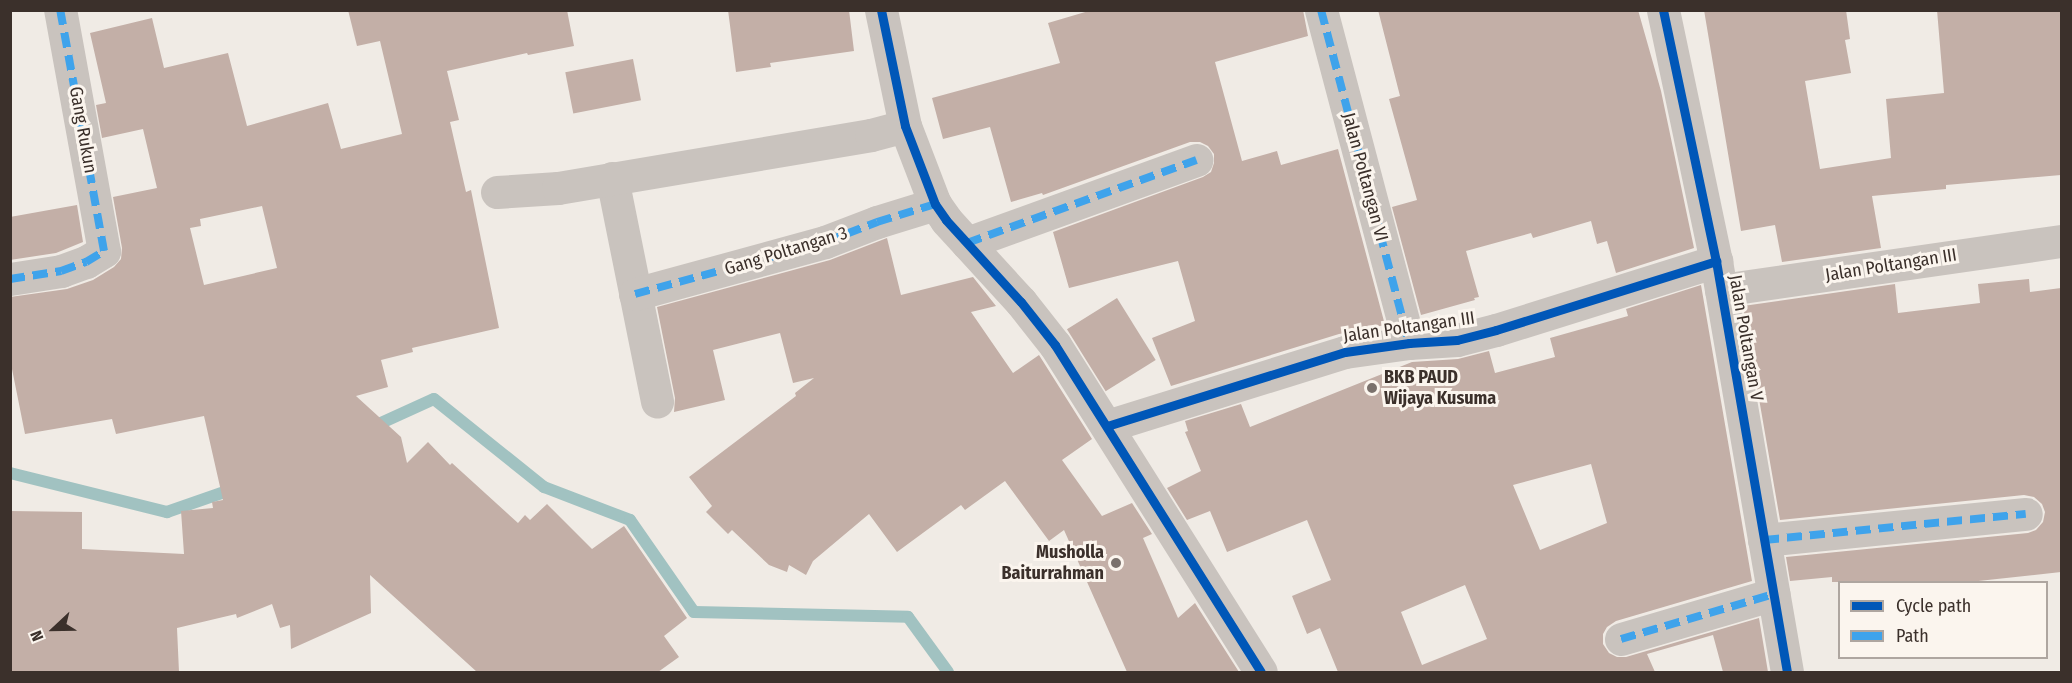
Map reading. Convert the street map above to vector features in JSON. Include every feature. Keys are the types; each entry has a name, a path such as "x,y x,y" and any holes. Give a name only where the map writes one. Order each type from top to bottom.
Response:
{"street":[{"name":"Gang Rukun","path":"10,279 61,271 86,262 104,250 60,10"},
{"path":"881,10 905,126 935,204 1021,302 1055,345 1261,672"},
{"name":"Jalan Poltangan VI","path":"1321,10 1409,343"},
{"name":"Jalan Poltangan V","path":"1663,10 1719,275 1787,672"},
{"path":"497,192 558,188 871,135 905,126"},
{"path":"967,243 1196,160"},
{"path":"612,178 657,402"},
{"name":"Gang Poltangan 3","path":"635,294 825,242 877,222 935,204"},
{"name":"Jalan Poltangan III","path":"1107,426 1345,352 1409,343 1457,340 1719,275 2061,241"},
{"path":"1764,540 2026,514"},
{"path":"1621,639 1774,594"}],"building":[{"path":"348,10 567,10 574,46 528,55 527,53 447,71 459,120 450,122 466,192 471,190 499,328 412,348 413,352 381,360 388,387 356,396 401,437 407,463 428,442 450,465 452,463 518,523 525,515 530,520 547,504 592,549 624,526 687,618 664,636 679,657 658,672 477,672 370,575 371,613 291,649 290,625 280,628 272,604 237,618 236,614 177,628 179,672 10,672 10,511 82,512 82,549 184,554 181,511 213,508 212,502 223,500 204,416 116,434 112,419 25,434 11,364 10,297 67,289 93,280 114,267 121,259 122,248 113,197 157,188 143,129 102,138 96,105 106,103 90,33 152,18 164,68 228,53 247,126 328,103 341,149 402,134 380,41 357,46","holes":["262,206 277,268 204,285 190,228 201,226 200,219"]},
{"path":"728,10 849,10 854,51 770,63 771,67 736,72"},
{"path":"1092,10 1303,10 1308,36 1215,62 1242,161 1277,151 1281,165 1338,149 1385,325 1339,334 1171,386 1152,338 1195,321 1178,261 1069,288 1053,232 1203,177 1211,172 1214,154 1208,146 1200,142 1190,142 1043,195 1042,193 1011,202 990,127 943,139 932,98 1060,63 1048,23"},
{"path":"1378,10 1638,10 1661,91 1694,248 1616,273 1607,241 1597,244 1591,221 1533,238 1531,233 1466,251 1479,297 1421,315 1392,207 1417,200 1389,99 1400,96"},
{"path":"1704,10 1846,10 1850,39 1845,40 1851,73 1805,81 1820,169 1891,158 1886,99 1944,93 1937,10 2061,10 2061,175 1946,185 1946,189 1872,196 1881,248 1782,262 1775,225 1741,231"},
{"path":"633,59 641,100 573,113 565,72"},
{"path":"77,205 83,242 56,253 10,260 10,217"},
{"path":"887,238 901,295 973,277 996,306 971,312 1013,373 1039,355 1092,439 1062,460 1102,516 1132,503 1152,534 1143,538 1178,618 1195,603 1239,672 1127,672 1064,530 1049,541 1005,481 965,510 961,505 897,552 869,514 813,561 806,575 789,565 787,572 769,565 732,530 728,534 706,512 712,506 689,477 796,396 795,393 814,378 793,383 780,333 713,350 725,400 674,412 675,398 657,307 830,260"},
{"path":"2029,279 2030,292 2061,288 2061,572 1978,581 1832,582 1832,577 1790,581 1786,557 2028,533 2036,530 2043,522 2045,512 2042,504 2034,497 2024,495 1780,520 1743,306 1895,284 1898,313 1980,303 1978,284"},
{"path":"1701,285 1752,581 1616,621 1607,627 1603,634 1603,644 1609,653 1617,657 1626,657 1759,618 1768,672 1723,672 1713,635 1647,654 1655,672 1338,672 1320,628 1307,634 1292,596 1331,580 1307,520 1227,552 1210,511 1187,520 1167,488 1201,471 1185,432 1188,431 1185,421 1241,404 1250,427 1412,362 1458,359 1489,351 1495,373 1555,357 1550,338 1628,316 1626,309","holes":["1591,464 1607,523 1540,550 1513,485","1465,585 1487,639 1422,665 1401,612"]},
{"path":"1117,298 1156,360 1106,391 1067,329"}],"waterway":[{"path":"370,428 434,399 544,487 630,520 694,612 908,617 948,672"},
{"path":"10,473 167,512 236,488"}],"marked path":[{"path":"10,279 61,271 86,262 104,251 60,10"},
{"path":"1321,10 1409,343"},
{"path":"967,243 1196,160"},
{"path":"635,294 825,242 877,222 935,204"},
{"path":"1764,540 2026,514"},
{"path":"1621,639 1774,594"}],"cycle path":[{"path":"881,10 905,126 935,204 946,220 1021,302 1055,345 1261,672"},
{"path":"1663,10 1716,261 1787,672"},
{"path":"1107,426 1345,352 1409,343 1457,340 1496,330 1716,261"}],"place":[{"name":"BKB PAUD Wijaya Kusuma","path":"1372,388"},
{"name":"Musholla Baiturrahman","path":"1116,563"}]}
